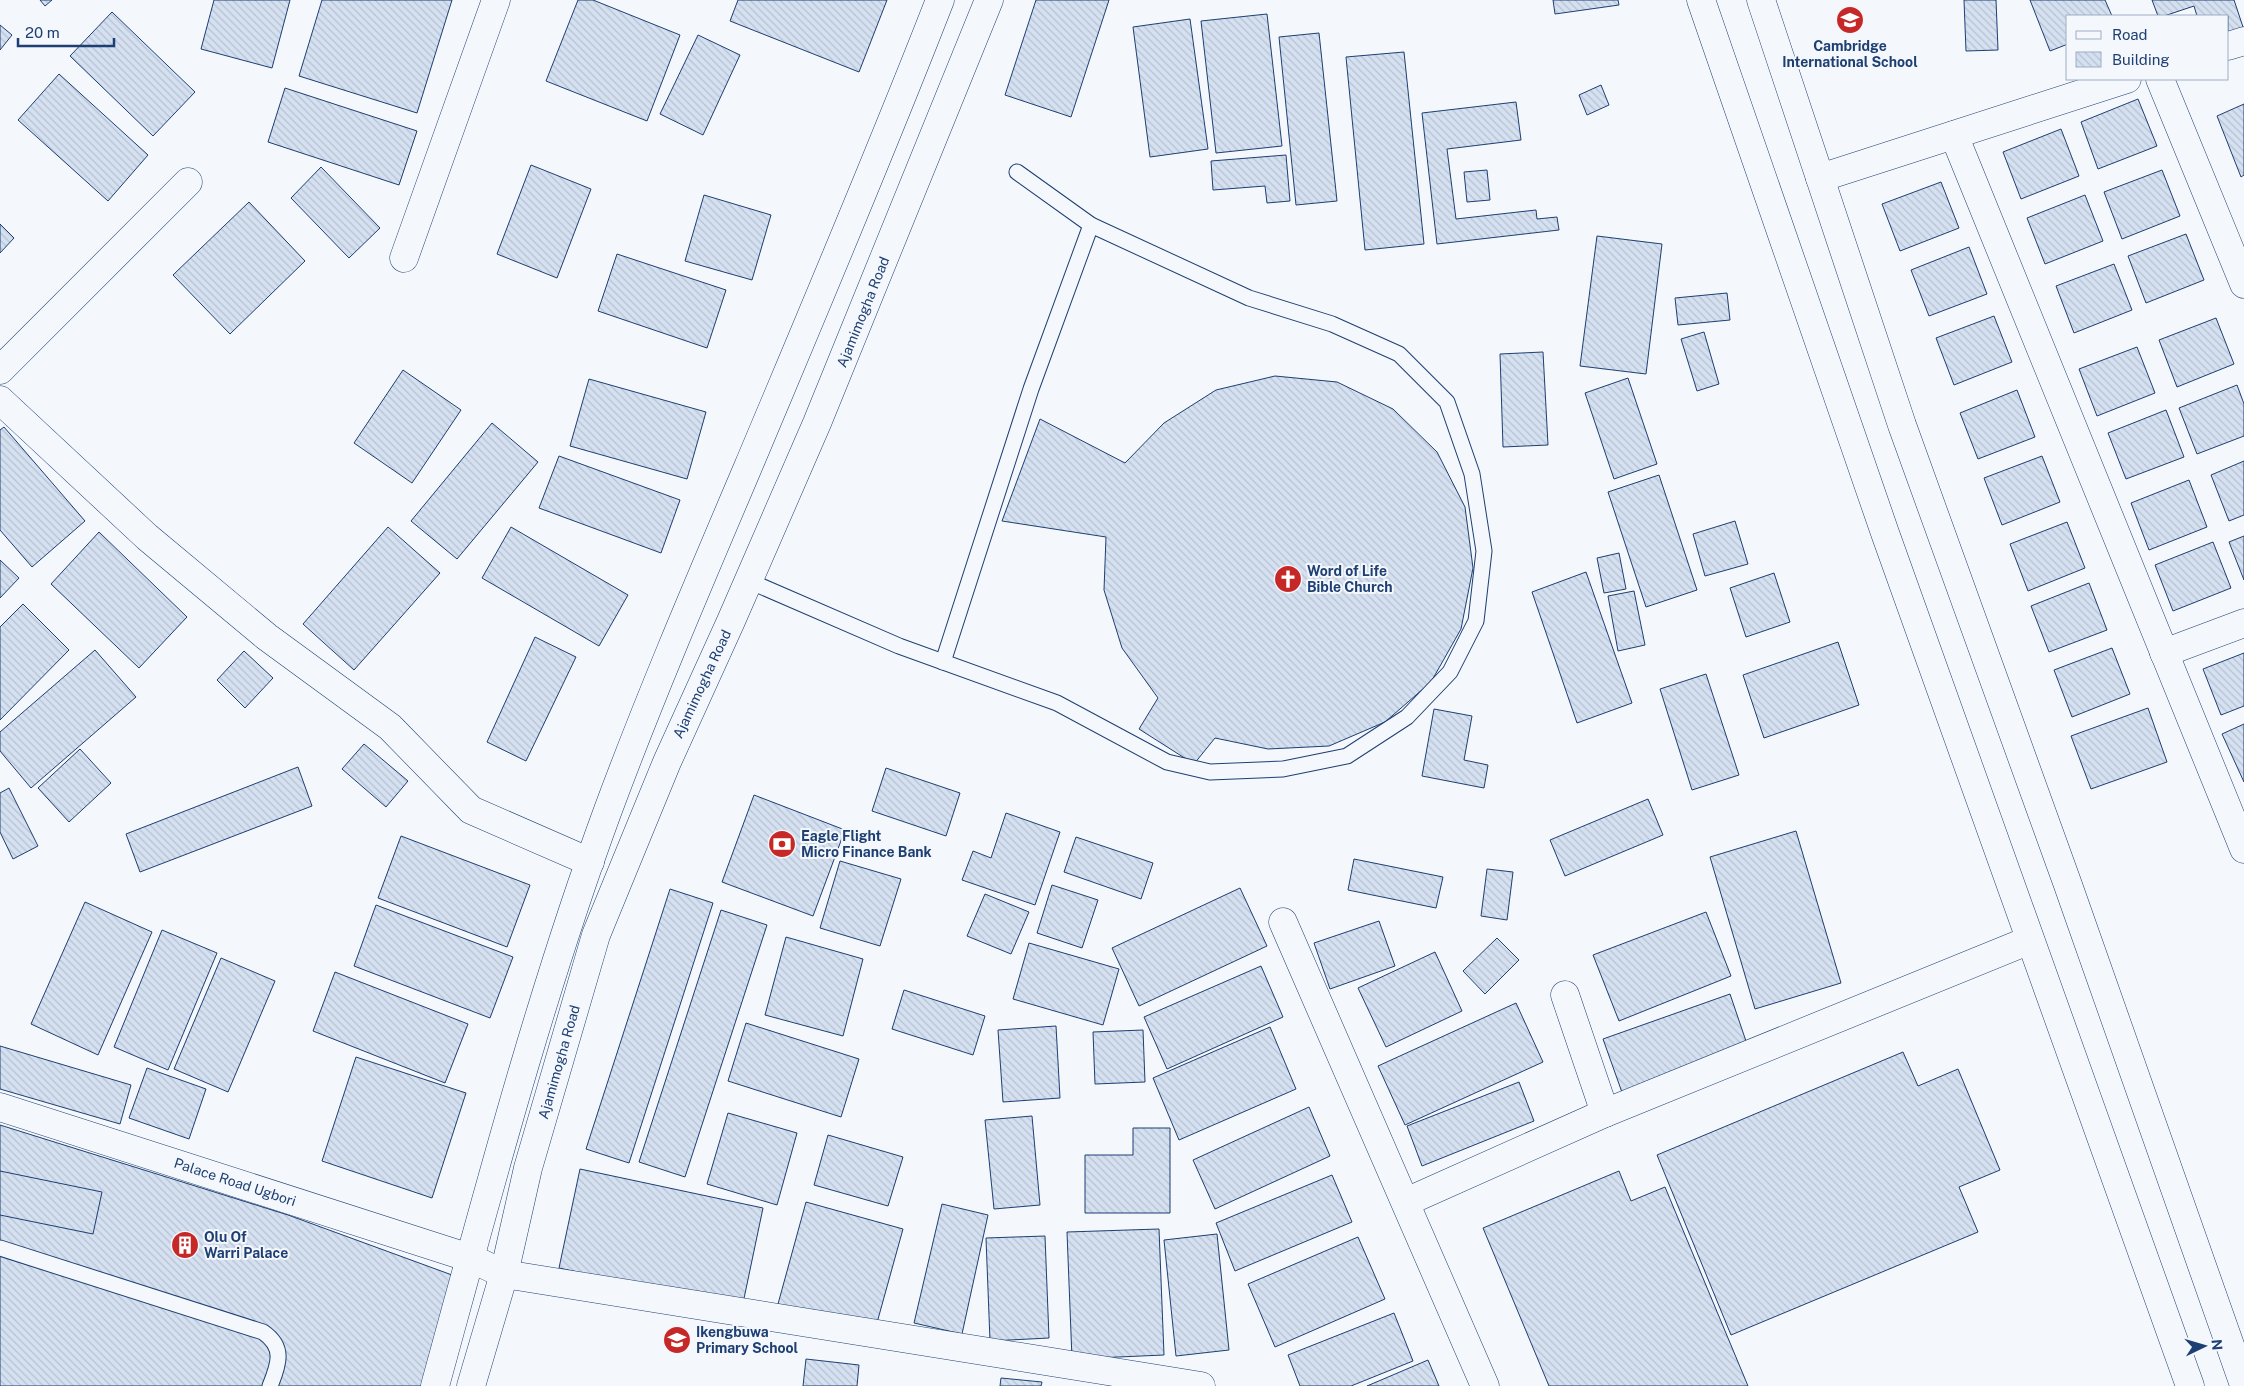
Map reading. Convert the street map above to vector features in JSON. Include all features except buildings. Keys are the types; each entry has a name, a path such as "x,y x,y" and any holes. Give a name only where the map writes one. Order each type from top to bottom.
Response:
{"main road":[{"path":"404,258 496,0"},
{"path":"436,1386 470,1258 558,953 608,809 685,616 891,126 940,0"},
{"name":"Ajamimogha Road","path":"471,1386 504,1274 528,1168 596,935 667,762 749,581 817,423 989,0"},
{"path":"1701,0 1885,533 2190,1386"},
{"path":"1761,0 1902,425 2072,895 2244,1385"},
{"path":"2229,46 2244,41"},
{"path":"1820,178 2124,80"},
{"path":"2160,80 2244,284"},
{"path":"1954,135 2244,849"},
{"path":"0,370 188,182"},
{"path":"0,400 147,537 267,637 390,727 471,810 590,862"},
{"path":"2164,653 2244,624"},
{"path":"1283,922 1485,1386"},
{"path":"1406,1202 1605,1113 2030,940"},
{"path":"1565,995 1605,1113"},
{"name":"Palace Road Ugbori","path":"0,1107 470,1258 504,1274 1202,1386"}],"lane":[{"path":"749,581 899,646 1057,703 1167,762 1210,772 1283,769 1347,756 1407,717 1450,672 1476,621 1484,551 1472,474 1447,402 1398,354 1332,324 1249,298 1091,225 1017,172"},
{"path":"943,662 1031,389 1091,225"},
{"path":"0,1248 263,1332 273,1339 278,1349 278,1361 270,1386"}],"place":[{"name":"Cambridge International School","path":"1850,20"},
{"name":"Word of Life Bible Church","path":"1288,579"},
{"name":"Eagle Flight Micro Finance Bank","path":"782,844"},
{"name":"Olu Of Warri Palace","path":"185,1245"},
{"name":"Ikengbuwa Primary School","path":"677,1340"}]}
